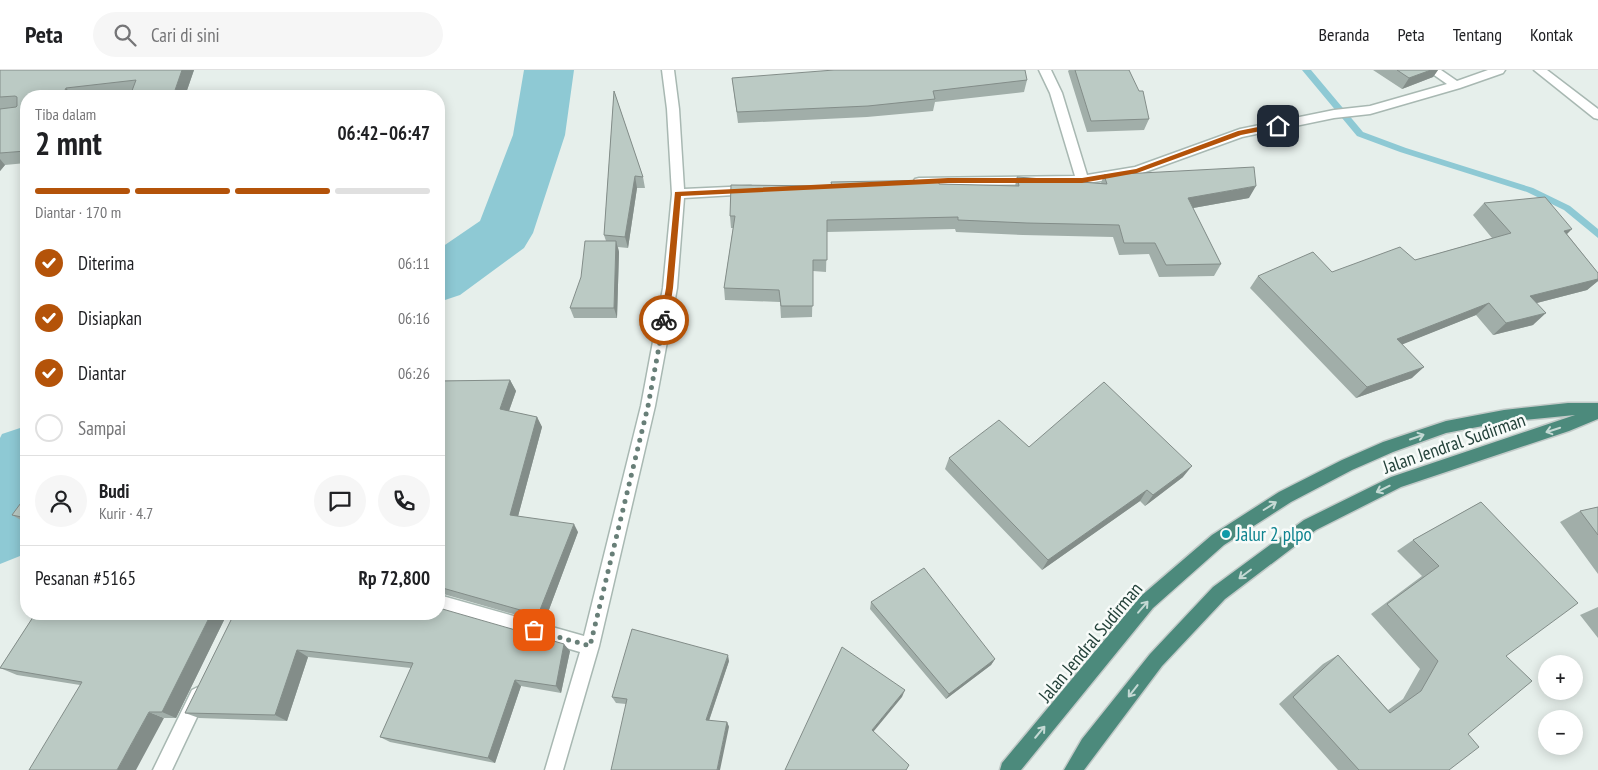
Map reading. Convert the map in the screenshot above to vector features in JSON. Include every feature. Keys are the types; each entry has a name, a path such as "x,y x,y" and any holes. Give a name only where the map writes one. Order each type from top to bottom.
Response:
{"highway":[{"name":"Jalan Jendral Sudirman","path":"1009,770 1147,602 1218,540 1285,497 1347,465 1388,447 1446,427 1504,416 1568,409 1598,411"},
{"name":"Jalan Jendral Sudirman","path":"1073,770 1089,746 1156,660 1219,593 1310,526 1397,482 1569,425 1598,411"}],"street":[{"path":"554,770 590,646 648,406 670,288 678,194 673,109 668,70"},
{"path":"1045,70 1056,93 1082,180"},
{"path":"1432,70 1456,85"},
{"path":"909,182 948,180 1082,180 1137,171 1240,133 1334,114 1370,110 1456,85 1499,70"},
{"path":"1540,70 1598,115"},
{"path":"678,194 764,190"},
{"path":"445,605 590,646"},
{"path":"162,770 208,677"}],"building":[{"path":"0,70 182,70 175,90 132,90 136,80 66,88 65,90 20,90 20,151 0,153 0,109 16,107 17,97 0,97"},
{"path":"834,70 1025,70 1027,80 933,91 935,99 868,106 737,112 732,78"},
{"path":"1075,70 1129,70 1139,91 1143,91 1149,119 1091,121"},
{"path":"1397,70 1431,70 1409,78"},
{"path":"614,91 643,177 635,176 625,237 604,235"},
{"path":"1254,167 1256,186 1188,198 1221,264 1166,265 1155,243 1124,243 1119,225 958,220 958,217 827,220 827,260 813,260 813,306 781,306 779,290 724,288 735,216 730,216 731,185 832,186 831,182 939,180 939,184 1019,186 1017,177 1107,184 1104,175"},
{"path":"1545,197 1572,229 1564,231 1598,273 1598,279 1530,296 1546,313 1506,323 1489,303 1397,339 1424,367 1367,387 1258,276 1313,252 1332,272 1400,247 1415,260 1511,233 1484,203"},
{"path":"585,241 616,241 614,308 570,308 581,277"},
{"path":"510,380 500,409 537,417 510,515 574,524 538,615 445,589 445,381"},
{"path":"1104,382 1192,466 1153,495 1147,490 1048,560 949,458 999,420 1029,447"},
{"path":"1481,502 1578,603 1506,656 1532,681 1468,734 1479,747 1449,770 1359,770 1293,697 1338,655 1390,713 1421,691 1438,661 1387,604 1439,566 1413,540"},
{"path":"20,504 20,517 12,515"},
{"path":"1598,507 1598,535 1580,511"},
{"path":"924,568 995,659 949,694 871,602"},
{"path":"445,610 564,644 556,686 515,680 488,758 380,737 413,663 297,650 275,715 185,713 231,620 445,620"},
{"path":"31,620 208,620 162,712 149,712 117,770 29,770 82,682 0,668"},
{"path":"632,629 728,655 706,720 727,722 717,770 611,770 627,699 612,697"},
{"path":"842,647 905,690 872,730 909,765 906,770 785,770"}],"waterway":[{"path":"445,275 504,233 539,135 549,70"},
{"path":"1306,70 1360,134 1403,150 1530,190 1567,208 1598,234"},
{"path":"0,531 20,473"}],"way so far":[{"path":"534,630 590,646 648,406 664,320"}],"place":[{"name":"Jalur 2 plpo","path":"1226,534"}],"route":[{"path":"664,320 670,288 678,194 948,180 1082,180 1137,171 1240,133 1278,126"}]}
